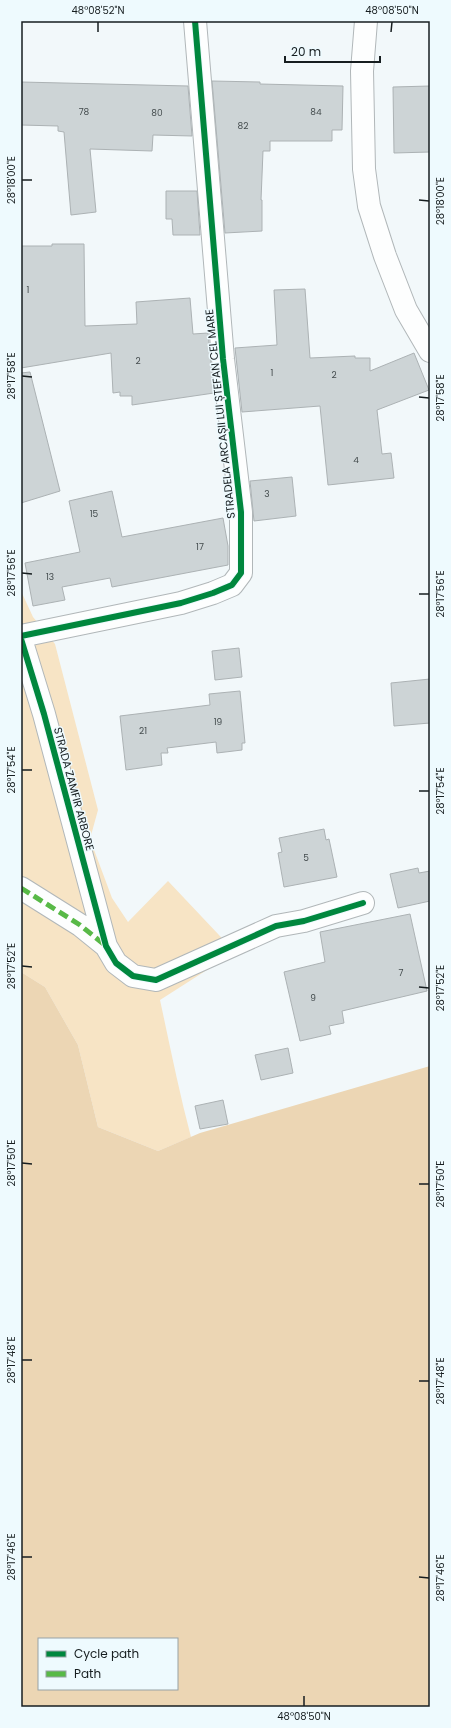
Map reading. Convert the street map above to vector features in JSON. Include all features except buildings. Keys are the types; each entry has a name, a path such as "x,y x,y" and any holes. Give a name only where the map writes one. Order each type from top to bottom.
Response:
{"street":[{"name":"STRADELA ARCAȘII LUI ȘTEFAN CEL MARE","path":"21,638 181,603 213,593 232,585 241,573 241,512 223,359 195,21"},
{"path":"366,21 362,71 364,170 369,206 385,256 406,310 430,351"},
{"name":"STRADA ZAMFIR ARBORE","path":"21,638 44,714 106,946"},
{"path":"21,888 80,925 106,946 116,963 133,976 156,980 214,952 276,926 304,921 363,903"}],"shaded area":[{"path":"21,591 33,617 55,644 98,810 90,839 112,898 128,922 168,881 235,952 160,1000 191,1137 158,1151 98,1127 78,1045 45,987 21,972"},
{"path":"21,972 45,987 78,1045 98,1127 158,1151 200,1133 430,1066 430,1707 21,1707"}],"marked path":[{"path":"21,888 80,925 106,946"}],"cycle path":[{"path":"21,636 181,603 213,593 232,585 241,573 241,512 223,359 195,21"},
{"path":"21,639 44,714 106,946 116,963 133,976 156,980 276,926 304,921 363,903"}]}
